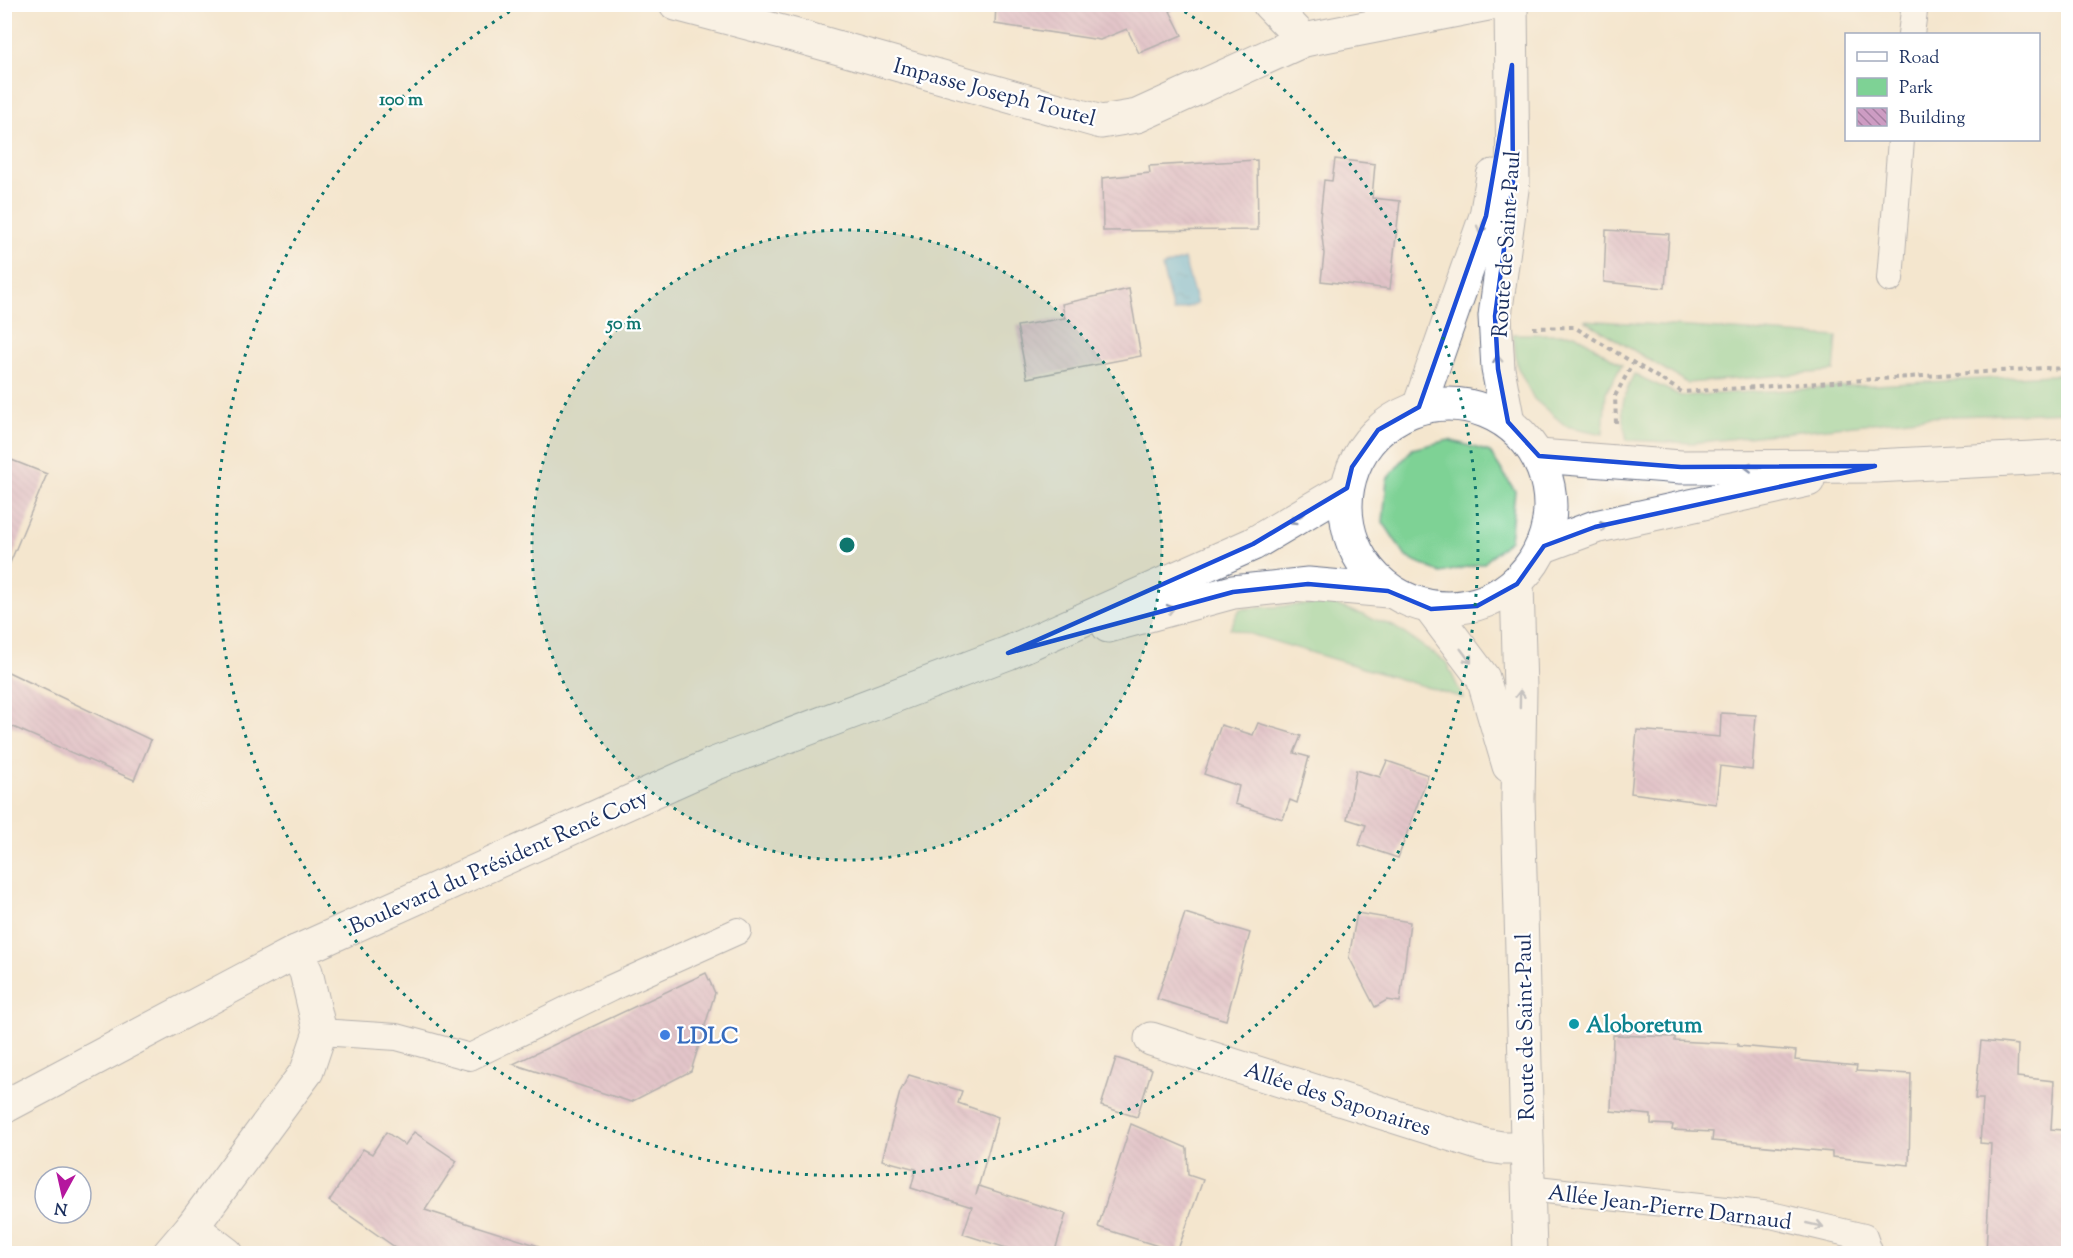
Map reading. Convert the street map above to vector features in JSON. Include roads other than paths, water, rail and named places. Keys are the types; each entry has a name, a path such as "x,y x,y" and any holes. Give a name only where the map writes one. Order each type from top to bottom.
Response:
{"main road":[{"name":"Impasse Joseph Toutel","path":"675,4 1101,122 1137,116 1304,40 1488,4"},
{"path":"1269,4 1304,40"},
{"name":"Route de Saint-Paul","path":"1508,422 1498,369 1495,316 1513,182 1511,4"},
{"name":"Route de Saint-Paul","path":"1419,407 1486,216 1512,65"},
{"path":"1465,404 1508,422 1539,456 1551,501 1544,546 1517,584 1477,606 1431,609 1388,591 1357,557 1347,521 1347,488 1352,467 1378,429 1419,407 1465,404"},
{"path":"1539,456 1681,467 1875,466 2068,456"},
{"path":"1544,546 1595,527 1875,466"},
{"name":"Boulevard du Président René Coty","path":"4,1107 296,952 714,764 1008,653 1253,544 1347,488"},
{"name":"Route de Saint-Paul","path":"1517,584 1520,689 1518,800 1530,1254"},
{"name":"Boulevard du Président René Coty","path":"1008,653 1233,592 1308,585 1388,591"},
{"name":"Route de Saint-Paul","path":"1431,609 1483,678 1518,800"},
{"path":"169,1254 192,1227 307,1071 320,1032 306,972 296,952"},
{"name":"Allée des Saponaires","path":"1151,1039 1484,1145 1527,1148"},
{"path":"192,1227 227,1254"}],"lane":[{"path":"1911,33 1914,4"},
{"path":"1890,279 1901,141"},
{"path":"320,1032 397,1037 470,1057 611,988 738,931"},
{"name":"Allée Jean-Pierre Darnaud","path":"1528,1188 1771,1215 1864,1237 1870,1254"}],"water":[{"path":"1184,259 1197,304 1173,312 1162,267"}],"place":[{"name":"Aloboretum","path":"1574,1024"},
{"name":"LDLC","path":"665,1035"}]}
